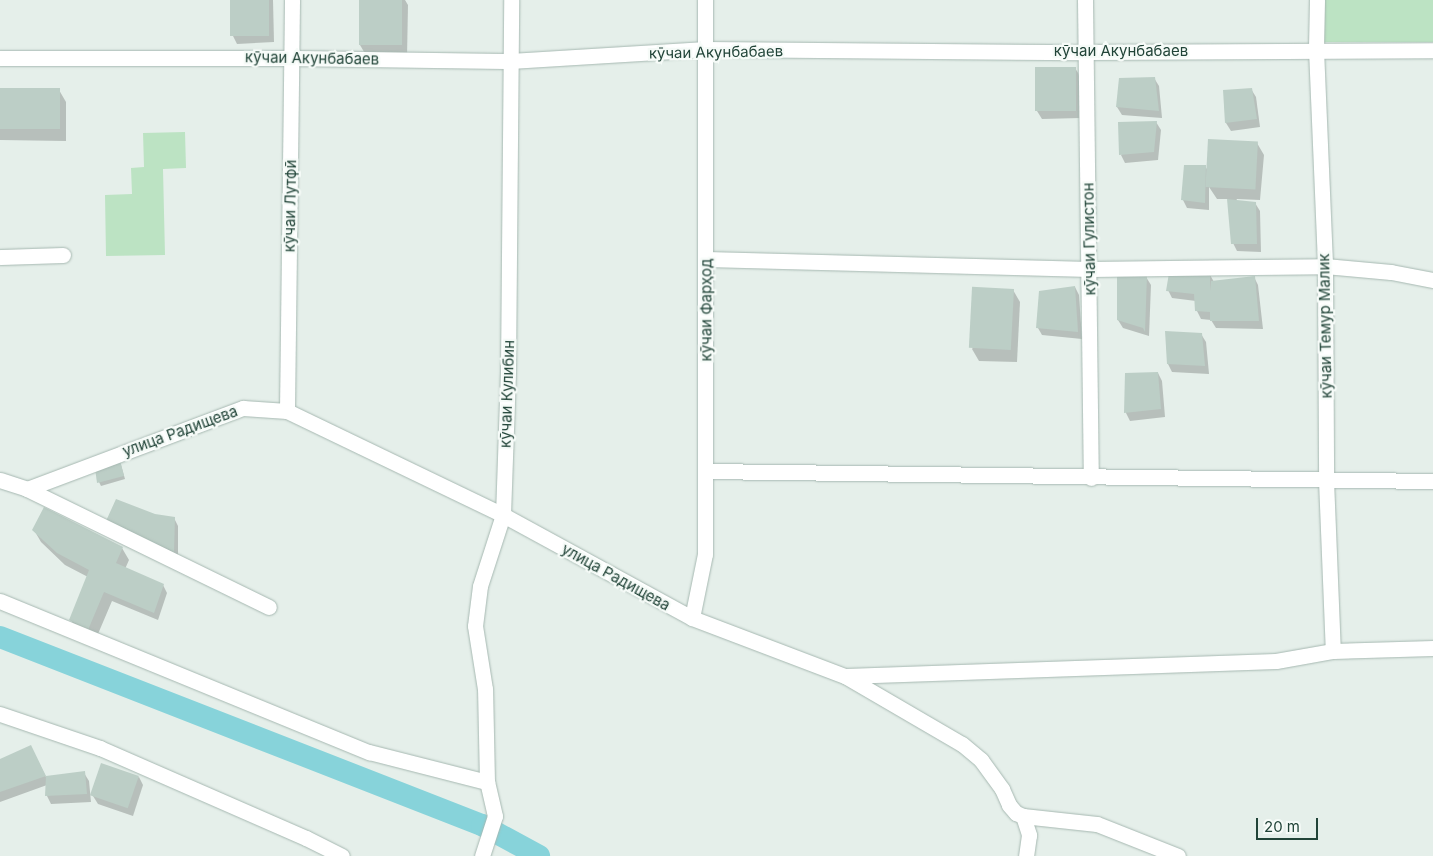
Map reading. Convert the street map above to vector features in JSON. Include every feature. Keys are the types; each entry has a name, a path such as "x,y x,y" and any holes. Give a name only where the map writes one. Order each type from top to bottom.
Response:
{"street":[{"name":"кӯчаи Лутфӣ","path":"287,411 292,0"},
{"name":"кӯчаи Кулибин","path":"482,856 495,816 487,782 485,689 475,626 480,586 503,515 508,370 511,0"},
{"name":"кӯчаи Фарҳод","path":"692,618 705,554 705,0"},
{"name":"кӯчаи Гулистон","path":"1085,0 1090,269 1091,478"},
{"name":"кӯчаи Темур Малик","path":"1317,0 1316,49 1324,266 1326,480 1333,651"},
{"name":"кӯчаи Акунбабаев","path":"0,58 292,58 510,61 706,49 1085,52 1316,49 1433,50"},
{"path":"0,257 63,255"},
{"path":"706,259 1090,269 1324,266 1391,272 1433,280"},
{"name":"улица Радищева","path":"27,489 243,408 287,411 503,515 692,618 845,676 962,744 981,760 1002,789 1009,806 1023,816"},
{"path":"706,471 1091,478 1433,481"},
{"path":"0,480 27,489 269,607"},
{"path":"0,601 369,752 487,782"},
{"path":"845,676 1276,661 1333,651 1433,648"},
{"path":"0,714 100,748 306,838 342,856"},
{"path":"1026,856 1029,835 1023,816 1097,824 1178,856"}],"green space":[{"path":"1322,0 1433,0 1433,42 1322,42"},
{"path":"185,132 186,168 163,169 165,255 106,256 105,195 132,194 131,168 144,167 143,133"}],"building":[{"path":"230,0 269,0 269,36 230,36"},
{"path":"359,0 402,0 402,45 359,45"},
{"path":"1035,67 1076,67 1076,111 1035,111"},
{"path":"1155,77 1159,111 1116,107 1119,78"},
{"path":"0,88 60,88 60,129 0,129"},
{"path":"1252,88 1257,119 1225,123 1223,90"},
{"path":"1157,121 1154,152 1119,155 1118,122"},
{"path":"1208,139 1258,142 1255,190 1205,187"},
{"path":"1184,165 1206,165 1205,203 1181,200"},
{"path":"1227,199 1256,202 1257,244 1231,244"},
{"path":"1210,272 1210,291 1211,281 1255,276 1259,321 1210,321 1210,312 1195,311 1194,294 1166,291 1169,273"},
{"path":"1117,273 1147,275 1145,332 1143,328 1117,320"},
{"path":"1075,286 1078,332 1036,328 1039,291"},
{"path":"972,287 1014,289 1011,350 969,348"},
{"path":"1165,331 1202,333 1205,366 1167,364"},
{"path":"1158,372 1161,409 1124,413 1125,373"},
{"path":"120,460 124,476 97,483 95,468"},
{"path":"116,499 155,514 175,517 174,552 106,521"},
{"path":"44,507 123,547 116,563 164,584 154,613 104,592 88,630 69,620 89,570 57,553 32,530"},
{"path":"31,745 46,776 0,792 0,759"},
{"path":"101,763 139,776 128,808 90,795"},
{"path":"85,771 87,794 45,796 46,776"}],"waterway":[{"path":"0,637 482,825 539,856"}]}
